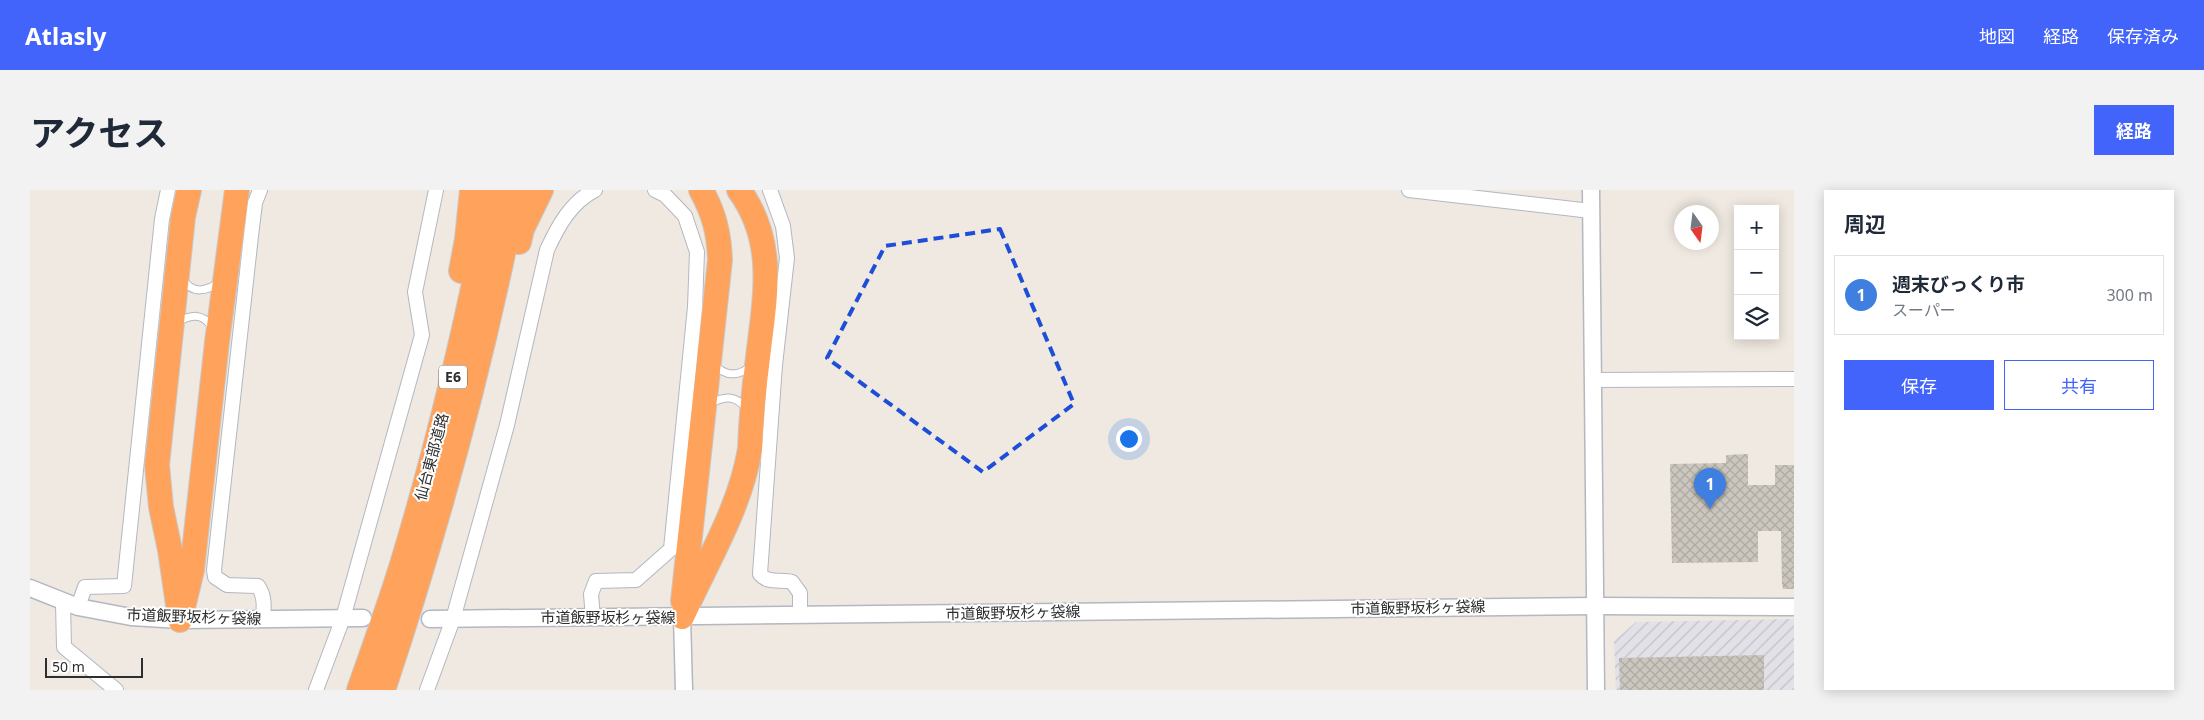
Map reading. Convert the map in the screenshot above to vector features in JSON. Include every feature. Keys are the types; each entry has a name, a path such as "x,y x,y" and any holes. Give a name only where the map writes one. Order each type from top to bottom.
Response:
{"highway":[{"path":"180,620 170,550 160,507 157,465 183,217 189,190"},
{"path":"180,620 192,570 217,342 237,190"},
{"path":"403,562 466,249 472,190"},
{"name":"仙台東部道路","path":"359,690 403,562 464,334 493,190"},
{"name":"仙台東部道路","path":"383,690 430,545 459,442 486,336 516,190"},
{"path":"430,545 470,444 522,229 541,190"},
{"path":"682,617 719,279 719,237 715,219 701,190"},
{"path":"682,617 727,522 742,483 750,449 751,418 764,306 766,259 755,216 739,190"}],"street":[{"path":"116,690 64,648 70,605 85,587 124,586 162,219 168,190"},
{"path":"260,190 251,236 214,570 215,577 227,585 258,586 262,592 264,602 263,619"},
{"path":"316,690 343,618 422,335 416,292 436,190"},
{"path":"427,690 453,619 508,425 547,250 560,224 568,213 586,195 595,190"},
{"path":"593,618 591,594 596,581 636,580 671,549 695,307 696,252 686,216 665,195 655,190"},
{"path":"770,190 783,226 787,258 775,365 760,574 768,581 785,580 792,582 800,593 800,615"},
{"path":"1409,190 1591,211"},
{"path":"1591,190 1596,690"},
{"path":"1594,380 1794,379"},
{"name":"市道飯野坂杉ヶ袋線","path":"30,588 70,605 131,617 180,620 363,618"},
{"name":"市道飯野坂杉ヶ袋線","path":"430,619 1596,606 1794,607"},
{"path":"682,617 684,690"}],"lane":[{"path":"178,263 185,283 195,290 211,287 219,283 225,276"},
{"path":"171,328 186,318 194,315 201,316 208,322 217,342"},
{"path":"710,354 714,364 727,374 742,372 757,360"},
{"path":"704,407 725,397 733,398 741,402 751,418"}],"highlighted area":[{"path":"1000,229 1074,404 983,472 827,358 885,246"}],"shaded area":[{"path":"1794,619 1794,690 1616,690 1614,641 1636,622"}],"building":[{"path":"1748,454 1748,485 1775,485 1775,465 1794,465 1794,589 1783,589 1781,531 1758,531 1758,562 1672,563 1670,464 1726,463 1726,455"},
{"path":"1764,655 1764,690 1620,690 1619,658"}],"place":[{"name":"週末びっくり市","path":"1710,509"}]}
